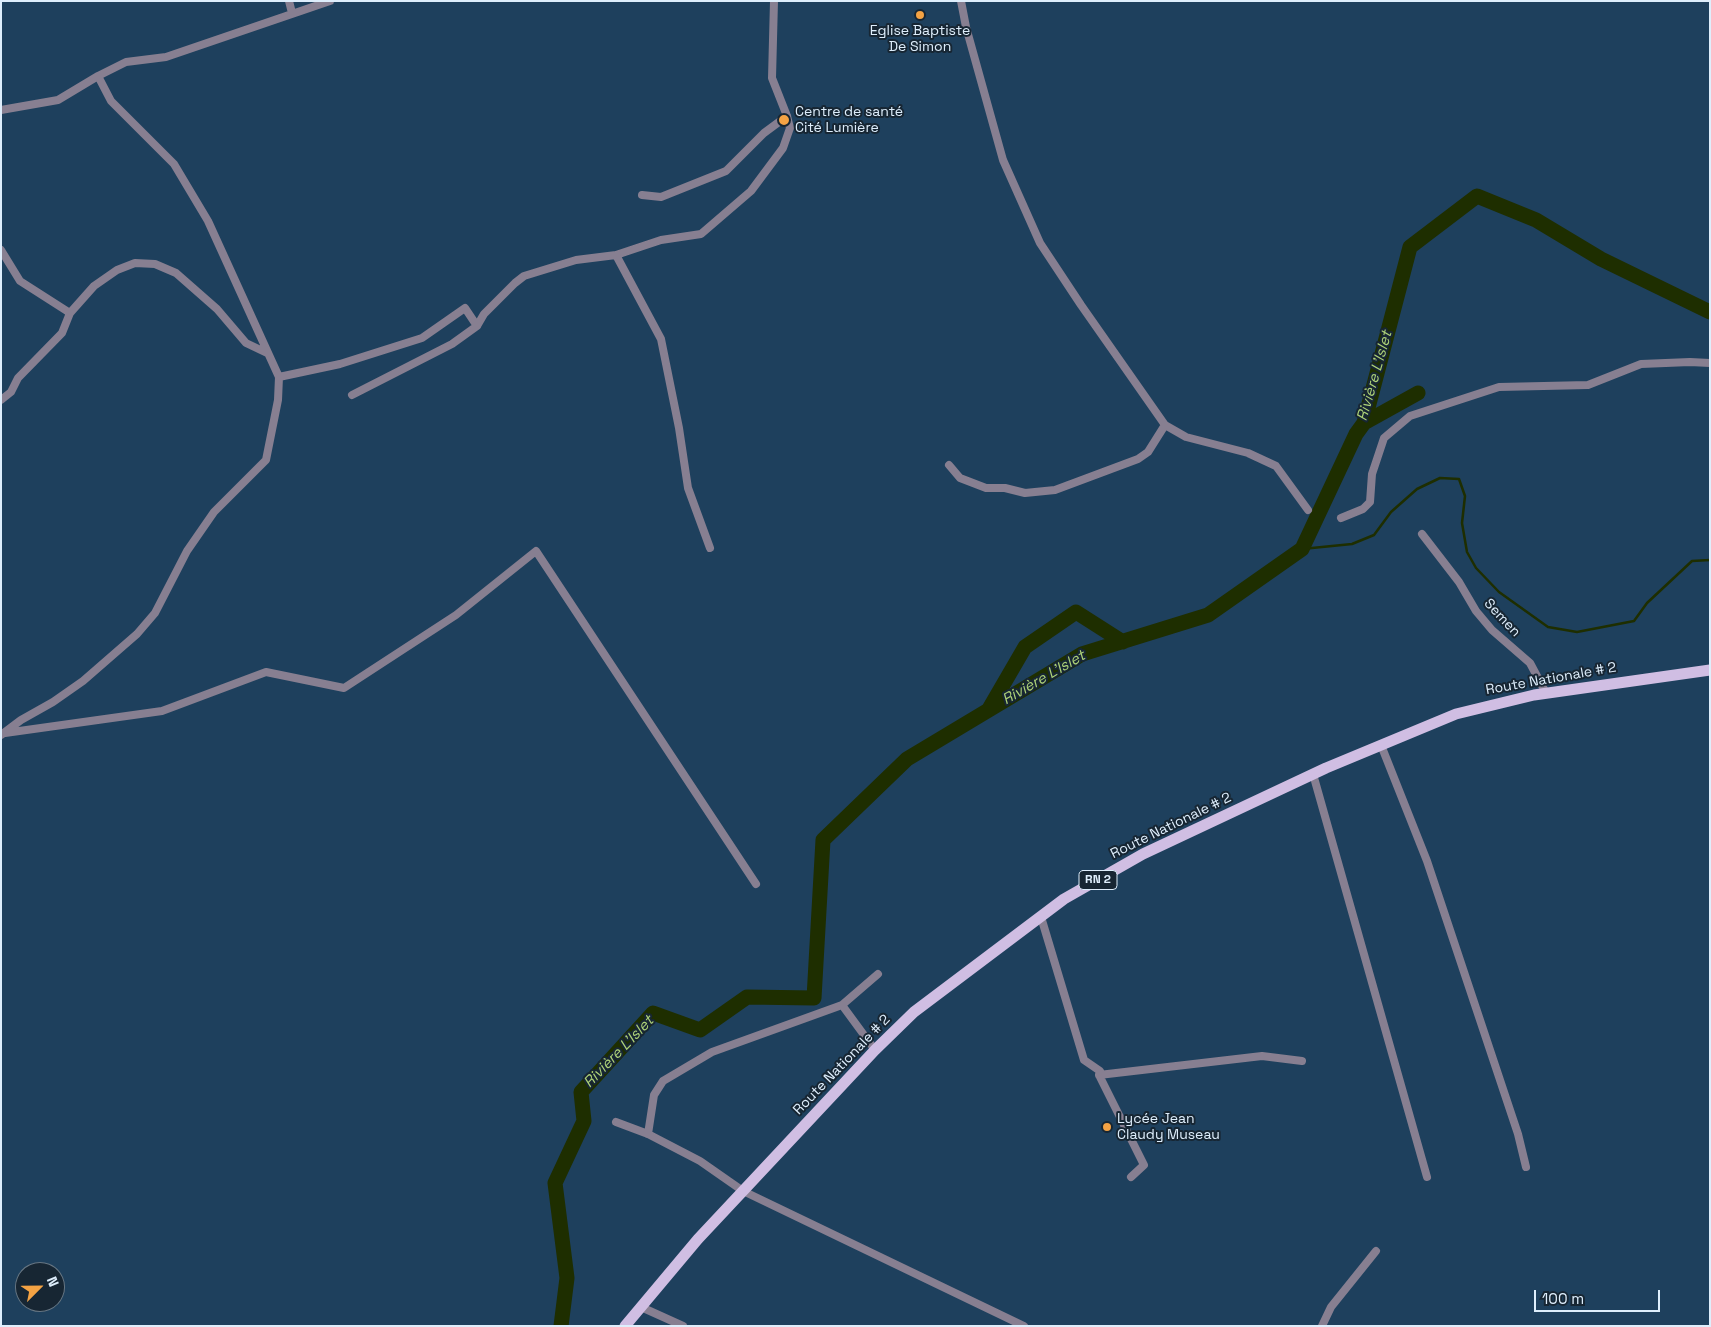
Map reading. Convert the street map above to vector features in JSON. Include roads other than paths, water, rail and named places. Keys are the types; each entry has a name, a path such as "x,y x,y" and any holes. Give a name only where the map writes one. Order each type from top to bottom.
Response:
{"main road":[{"name":"Route Nationale # 2","path":"625,1326 698,1239 743,1190 875,1050 914,1012 1064,900 1143,854 1312,774 1456,714 1546,693 1710,670"}],"street":[{"path":"289,1 292,14"},
{"path":"1,110 58,100 126,62 166,57 330,1"},
{"path":"352,395 436,353 477,326 484,314 524,276 576,260 616,255 661,240 702,234 751,191 783,148 790,128 772,78 774,1"},
{"path":"961,1 966,27 1003,160 1040,243 1165,425 1186,437 1248,453 1276,466 1308,510"},
{"path":"2,734 83,681 137,634 156,613 187,551 214,512 266,460 273,426 280,377 267,353 208,221 174,164 110,101 98,76"},
{"path":"642,195 661,196 715,177 736,164 764,133 787,116"},
{"path":"1,250 20,281 70,313"},
{"path":"616,255 661,339 679,428 688,488 710,548"},
{"path":"1,400 11,392 18,378 62,333 70,313 94,286 117,270 135,263 155,264 183,279 217,309 246,343 267,353"},
{"path":"280,377 340,364 422,338 464,308 477,326"},
{"path":"1341,518 1363,509 1370,502 1372,474 1384,438 1410,416 1499,387 1588,386 1641,364 1710,363"},
{"path":"949,465 960,478 986,488 1005,488 1025,492 1055,490 1138,459 1148,452 1165,425"},
{"name":"Semen","path":"1422,534 1459,582 1476,611 1492,630 1530,662 1546,693"},
{"path":"2,734 162,711 266,672 344,688 456,615 536,551 756,884"},
{"path":"1381,745 1427,861 1518,1134 1526,1167"},
{"path":"1312,774 1427,1177"},
{"path":"1041,917 1084,1060 1100,1071 1100,1075 1144,1165 1131,1177"},
{"path":"648,1134 654,1095 663,1081 712,1052 842,1004 878,974"},
{"path":"842,1004 875,1050"},
{"path":"1100,1075 1262,1056 1302,1061"},
{"path":"616,1122 648,1134 700,1161 743,1190 1024,1326"},
{"path":"1322,1326 1331,1307 1376,1250"},
{"path":"641,1308 683,1326"}],"waterway":[{"name":"Rivière L'Islet","path":"561,1326 567,1278 555,1183 584,1121 581,1092 653,1013 700,1030 747,997 814,998 823,840 907,759 1082,654 1208,615 1302,549 1356,434 1364,423 1410,247 1477,196 1536,220 1601,259 1710,312"},
{"path":"1364,423 1418,393"},
{"path":"1302,549 1352,544 1374,535 1391,512 1417,489 1440,478 1459,479 1465,496 1462,523 1467,552 1476,568 1499,592 1548,627 1577,632 1634,621 1647,603 1692,561 1710,560"},
{"path":"989,709 1025,647 1076,612 1123,642"}],"place":[{"name":"Eglise Baptiste De Simon","path":"920,15"},
{"name":"Centre de santé Cité Lumière","path":"784,120"},
{"name":"Lycée Jean Claudy Museau","path":"1107,1127"}]}
